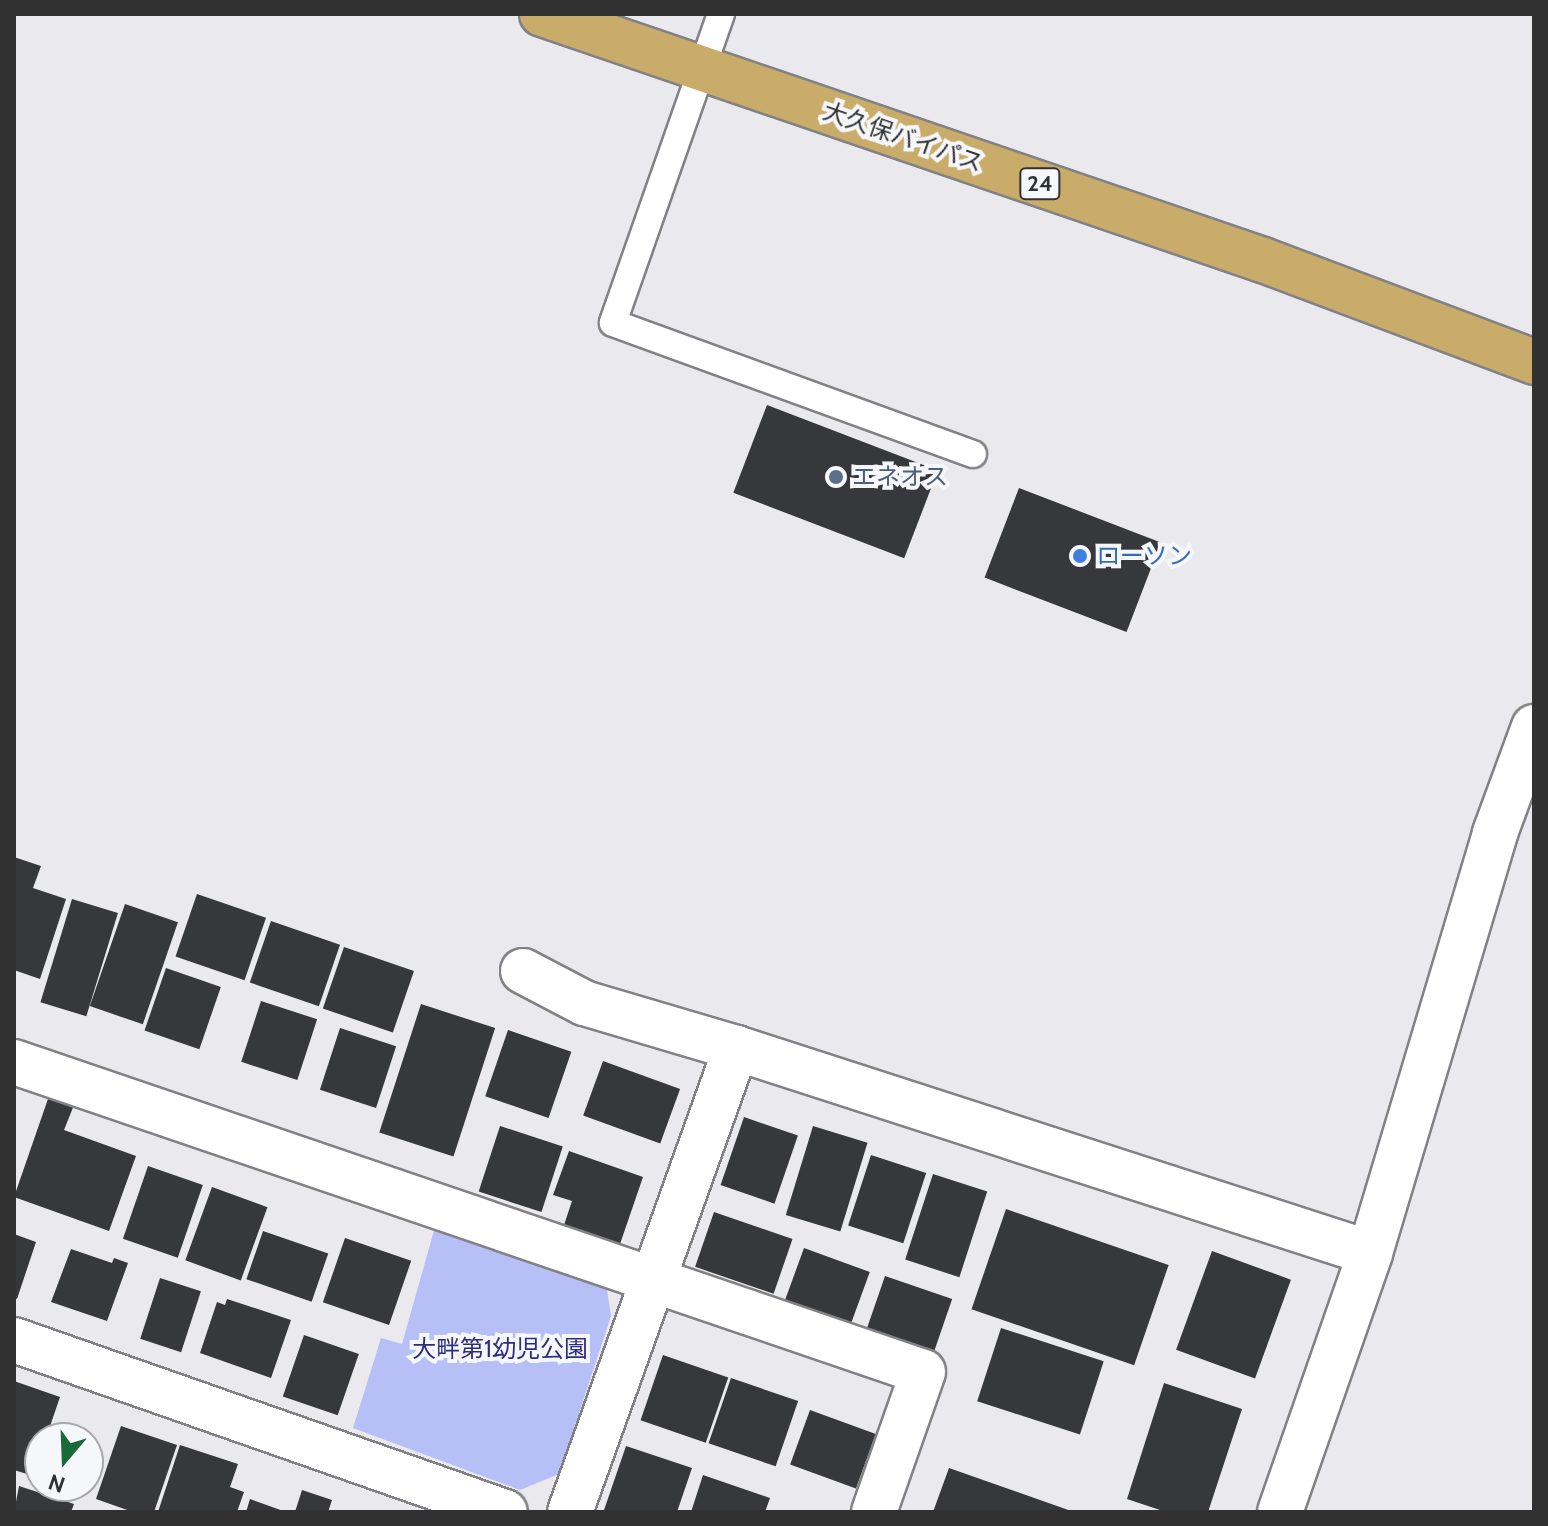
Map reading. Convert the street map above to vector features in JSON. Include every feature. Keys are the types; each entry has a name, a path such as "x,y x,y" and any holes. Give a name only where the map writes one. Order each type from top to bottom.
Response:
{"highway":[{"name":"大久保バイパス","path":"542,14 1263,260 1534,362"}],"street":[{"path":"1280,1512 1370,1253 1495,833 1534,727"},
{"path":"523,971 584,1003 736,1048 1370,1253"},
{"path":"570,1512 736,1048"},
{"path":"14,1062 923,1372 874,1512"},
{"path":"14,1340 505,1512"}],"lane":[{"path":"721,14 613,323 973,454"}],"green space":[{"name":"大畔第1幼児公園","path":"435,1227 606,1283 611,1316 559,1474 520,1490 353,1428 381,1338 402,1344"}],"building":[{"path":"767,405 938,471 904,558 733,493"},
{"path":"1019,488 1161,542 1127,632 985,578"},
{"path":"14,857 41,866 33,888 66,899 40,979 14,970"},
{"path":"197,894 266,918 245,980 176,956"},
{"path":"72,899 118,913 86,1016 40,1002"},
{"path":"125,904 178,922 143,1024 90,1006"},
{"path":"271,921 340,945 319,1006 250,982"},
{"path":"344,947 414,971 393,1033 323,1008"},
{"path":"166,968 221,987 199,1049 145,1030"},
{"path":"261,1001 317,1019 297,1080 241,1062"},
{"path":"421,1004 495,1028 453,1156 379,1132"},
{"path":"340,1028 396,1046 376,1108 320,1090"},
{"path":"508,1030 571,1052 549,1118 485,1096"},
{"path":"603,1061 680,1089 660,1144 583,1116"},
{"path":"49,1096 74,1105 64,1130 136,1156 109,1231 14,1197"},
{"path":"744,1117 798,1136 774,1204 721,1185"},
{"path":"500,1126 563,1146 541,1212 479,1192"},
{"path":"813,1126 868,1143 840,1232 786,1215"},
{"path":"569,1151 643,1177 620,1244 564,1225 572,1201 553,1195"},
{"path":"871,1155 926,1173 903,1243 848,1225"},
{"path":"148,1166 203,1185 178,1258 123,1239"},
{"path":"933,1174 987,1192 959,1277 905,1260"},
{"path":"212,1187 267,1207 241,1280 185,1260"},
{"path":"1006,1209 1169,1265 1134,1365 971,1309"},
{"path":"714,1212 792,1239 774,1294 695,1267"},
{"path":"263,1231 328,1253 312,1302 246,1279"},
{"path":"14,1234 36,1242 17,1299 14,1298"},
{"path":"345,1238 411,1261 389,1325 323,1302"},
{"path":"804,1248 870,1272 850,1326 784,1303"},
{"path":"71,1249 112,1263 114,1258 128,1263 107,1321 51,1302"},
{"path":"1212,1251 1291,1280 1255,1378 1176,1350"},
{"path":"885,1276 952,1299 933,1354 866,1331"},
{"path":"160,1278 201,1291 181,1352 140,1339"},
{"path":"227,1299 291,1320 271,1378 200,1353 217,1302 225,1305"},
{"path":"1001,1328 1104,1361 1080,1435 977,1401"},
{"path":"304,1335 359,1354 338,1415 283,1396"},
{"path":"663,1355 728,1377 706,1443 641,1420"},
{"path":"731,1378 798,1401 776,1466 709,1443"},
{"path":"14,1381 60,1397 51,1422 24,1422 24,1473 14,1470"},
{"path":"1164,1383 1242,1409 1208,1512 1166,1512 1127,1499"},
{"path":"810,1410 876,1434 856,1488 790,1465"},
{"path":"121,1426 177,1445 154,1512 133,1512 104,1502 104,1476"},
{"path":"180,1445 238,1464 230,1487 244,1492 237,1512 158,1512"},
{"path":"626,1446 692,1468 677,1512 604,1510"},
{"path":"949,1468 1074,1512 933,1512"},
{"path":"703,1475 770,1498 765,1512 691,1512"},
{"path":"19,1486 24,1488 24,1502 74,1504 71,1512 14,1512"},
{"path":"302,1490 332,1500 328,1512 295,1512"},
{"path":"250,1499 286,1512 246,1512"}],"place":[{"name":"エネオス","path":"836,477"},
{"name":"ローソン","path":"1080,556"}]}
